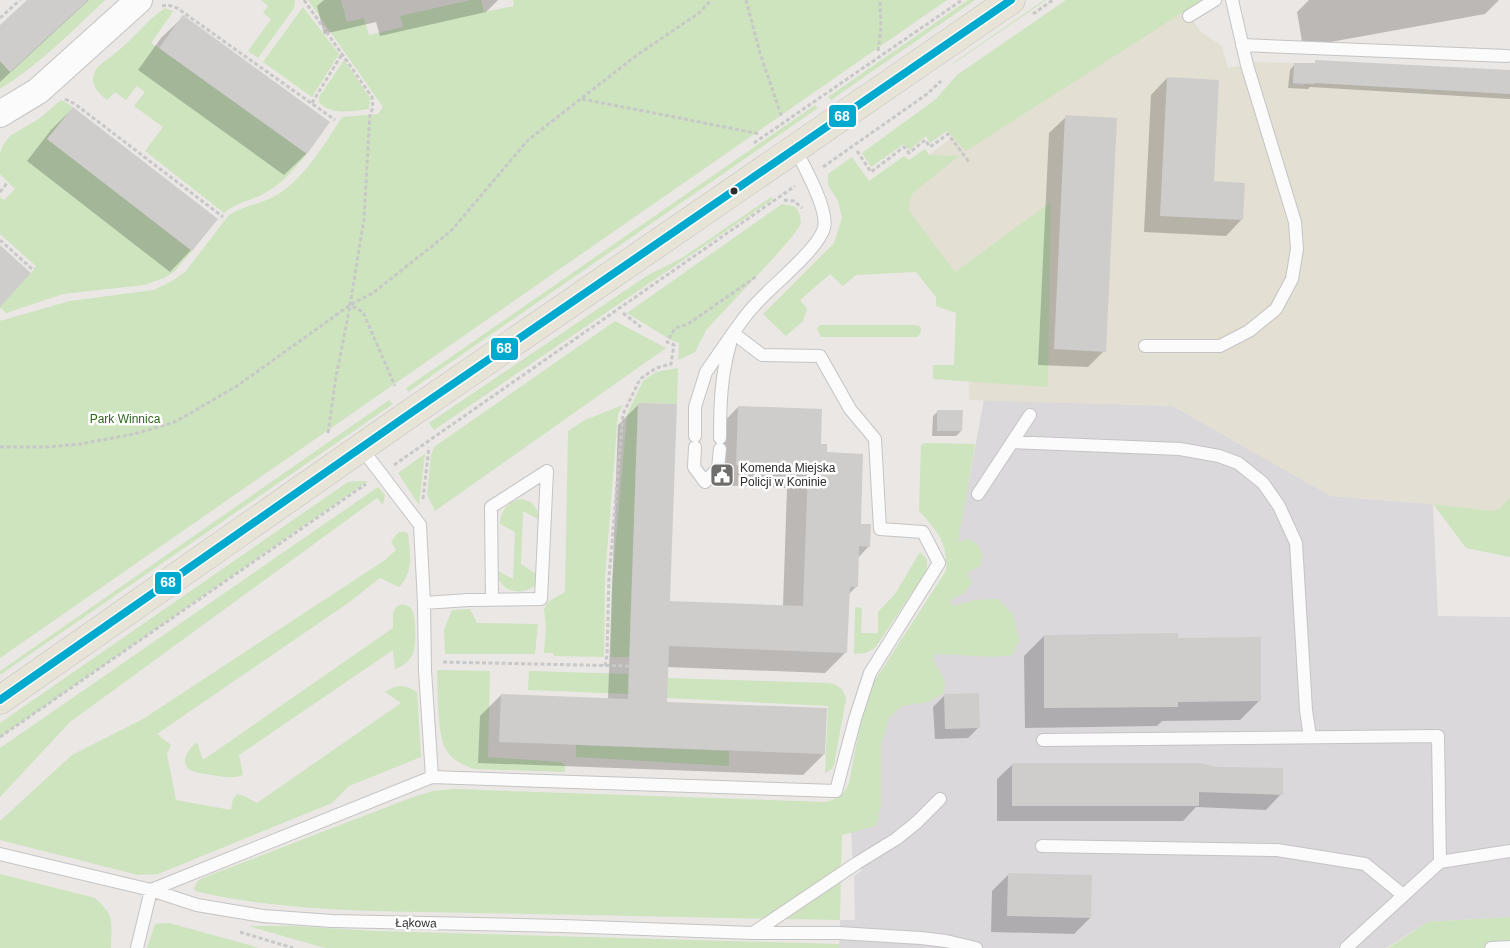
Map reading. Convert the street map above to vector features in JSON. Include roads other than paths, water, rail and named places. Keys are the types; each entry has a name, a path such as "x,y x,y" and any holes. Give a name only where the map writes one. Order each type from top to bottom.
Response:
{"main road":[{"path":"0,700 795,149 1020,8"}],"street":[{"path":"0,114 38,90 149,4"}],"lane":[{"path":"1189,16 1215,0"},
{"path":"1145,346 1220,346 1248,331 1276,309 1292,278 1297,249 1294,222 1242,45 1232,0"},
{"path":"1242,45 1507,56"},
{"path":"733,333 724,365 720,393 718,468 705,482 694,467 695,407 706,372 733,333 754,305 803,257 824,228 824,215 809,176 795,149"},
{"path":"137,948 151,890 432,777 836,791 855,719 870,673 939,563 923,532 880,529 875,440 850,409 820,356 762,355 733,333"},
{"path":"978,494 1030,415"},
{"path":"1012,442 1180,449 1219,456 1238,463 1263,483 1279,506 1296,543 1306,710 1310,737"},
{"path":"362,449 420,526 425,667 432,777"},
{"path":"424,603 492,599 541,599 547,471 491,507 492,599"},
{"path":"1043,740 1438,736 1440,862"},
{"path":"753,932 857,862 896,839 916,823 940,799"},
{"path":"1042,846 1277,850 1365,864 1403,895"},
{"path":"1346,948 1440,862 1510,851"},
{"name":"Łąkowa","path":"0,854 151,890 197,905 263,916 332,921 839,933 946,940 976,948"},
{"path":"1491,948 1510,947"}],"place":[{"name":"Komenda Miejska Policji w Koninie","path":"722,475"}],"park label":[{"name":"Park Winnica","path":"125,419"}]}
